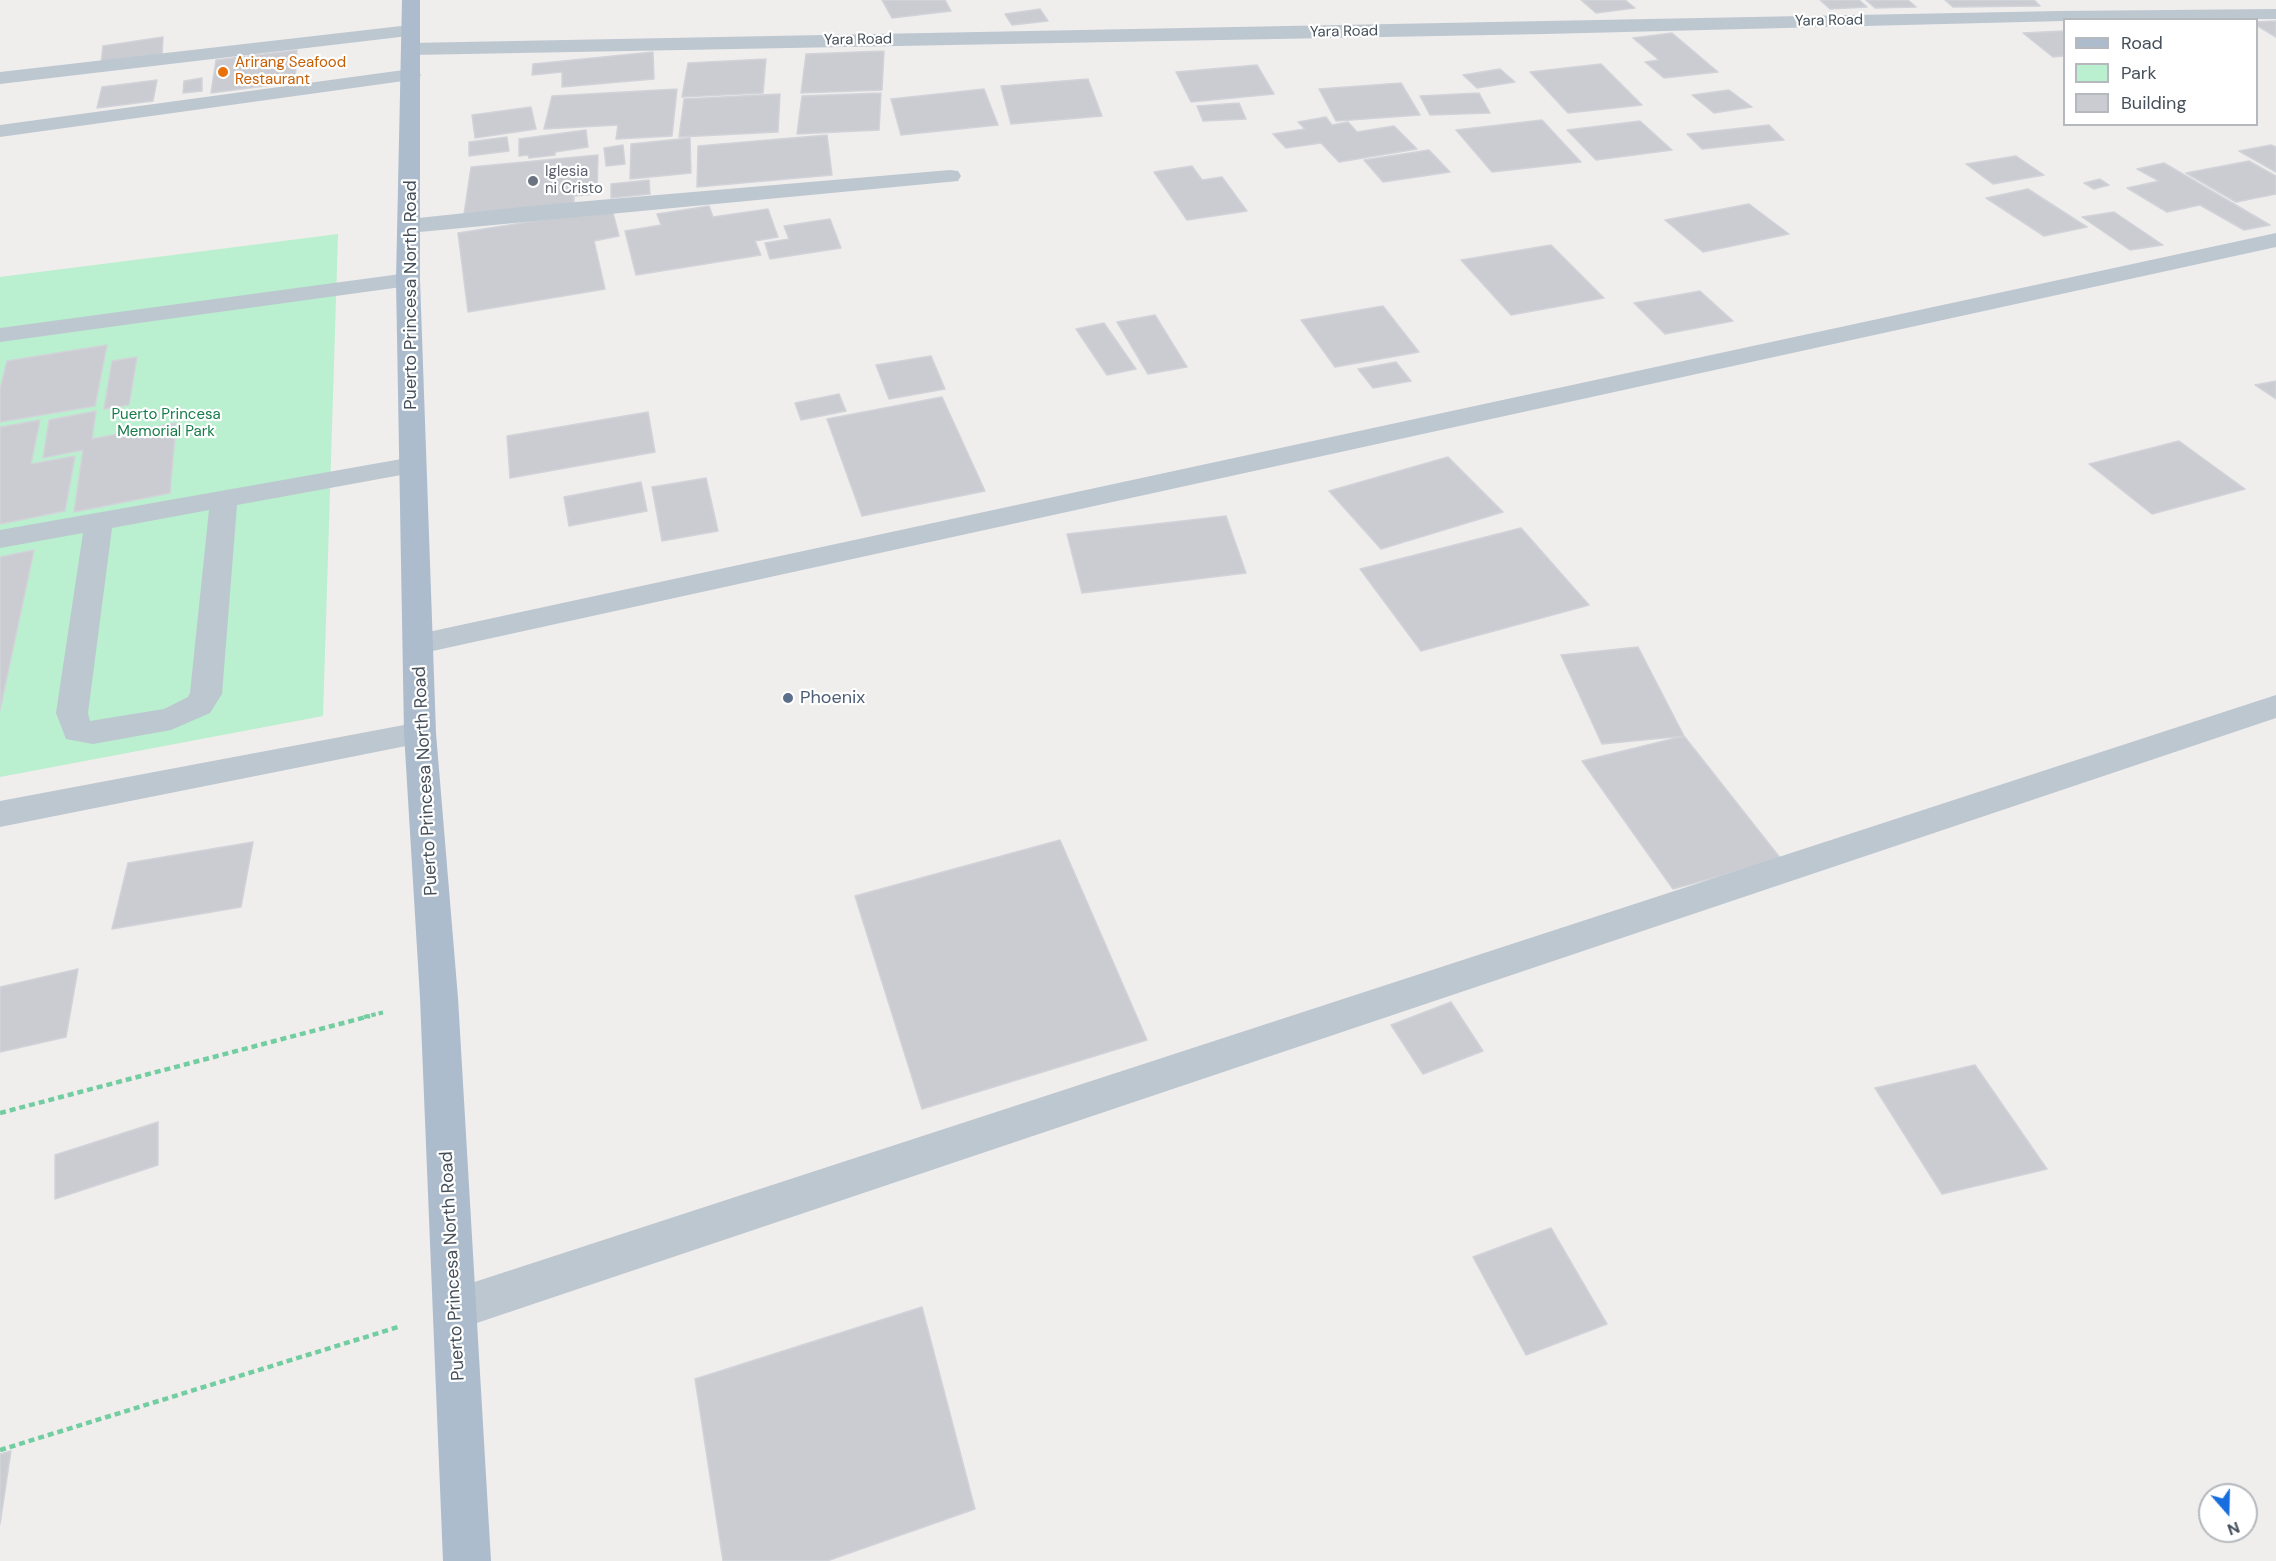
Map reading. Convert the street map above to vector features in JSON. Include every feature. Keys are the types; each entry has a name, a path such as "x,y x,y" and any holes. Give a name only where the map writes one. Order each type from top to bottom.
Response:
{"main road":[{"name":"Puerto Princesa North Road","path":"411,39 408,280 420,733 439,998 467,1561"}],"street":[{"name":"Yara Road","path":"411,39 1756,15 2276,14"},
{"path":"0,78 411,39"},
{"path":"0,131 411,39"},
{"path":"409,226 950,176"},
{"path":"419,644 2276,240"},
{"path":"0,335 408,280"},
{"path":"0,540 413,465"},
{"path":"99,522 72,713 77,730 93,733 171,718 199,705 206,694 224,499"},
{"path":"456,1309 2276,706"},
{"path":"0,814 420,733"}],"path":[{"path":"0,1113 439,998"},
{"path":"0,1450 456,1309"}],"green space":[{"name":"Puerto Princesa Memorial Park","path":"338,234 323,716 0,777 0,277"}],"building":[{"path":"882,0 945,0 951,11 892,18"},
{"path":"1581,0 1625,0 1635,8 1596,13"},
{"path":"1820,0 1859,0 1867,7 1830,9"},
{"path":"1866,0 1908,0 1916,7 1875,8"},
{"path":"1945,0 2034,0 2040,6 1953,7"},
{"path":"1040,9 1048,21 1012,25 1005,14"},
{"path":"2276,21 2276,37 2258,26 2258,22"},
{"path":"2063,31 2063,56 2053,57 2023,33"},
{"path":"1672,33 1718,72 1664,78 1645,62 1659,60 1633,38"},
{"path":"163,37 162,55 101,64 103,46"},
{"path":"297,50 295,82 211,93 216,60"},
{"path":"884,51 882,90 801,93 806,54"},
{"path":"653,52 654,79 562,87 562,72 532,75 533,64"},
{"path":"766,59 763,93 682,97 688,63"},
{"path":"1601,64 1642,105 1568,113 1530,72"},
{"path":"1257,65 1274,94 1191,102 1176,72"},
{"path":"1500,69 1515,82 1477,88 1463,75"},
{"path":"202,78 202,91 183,93 184,81"},
{"path":"1088,79 1102,116 1011,124 1001,86"},
{"path":"157,80 153,101 97,108 102,87"},
{"path":"1401,83 1420,115 1336,121 1319,89"},
{"path":"677,89 672,136 616,139 618,125 544,129 552,96"},
{"path":"984,89 998,125 901,135 891,99"},
{"path":"1729,90 1752,107 1714,113 1692,95"},
{"path":"881,93 879,130 797,134 802,96"},
{"path":"1479,93 1490,113 1430,115 1420,96"},
{"path":"780,94 778,132 679,137 684,99"},
{"path":"1239,103 1246,119 1203,121 1197,106"},
{"path":"531,107 536,129 475,138 472,115"},
{"path":"1326,117 1332,125 1348,122 1357,132 1394,126 1417,149 1339,162 1321,143 1286,148 1273,134 1305,129 1298,122"},
{"path":"1542,120 1581,162 1492,172 1456,130"},
{"path":"1640,121 1672,150 1596,160 1567,130"},
{"path":"1769,125 1784,140 1702,149 1687,134"},
{"path":"586,130 588,147 555,152 555,155 529,158 528,155 519,156 519,139"},
{"path":"827,135 832,175 697,187 698,146"},
{"path":"507,137 509,151 469,156 469,142"},
{"path":"690,138 691,173 630,179 631,144"},
{"path":"623,145 625,164 606,166 604,148"},
{"path":"2271,145 2276,147 2276,172 2239,151"},
{"path":"1429,150 1450,172 1383,182 1364,160"},
{"name":"Iglesia ni Cristo","path":"598,155 597,194 574,196 574,203 464,214 471,167"},
{"path":"2016,156 2044,175 1993,184 1966,164"},
{"path":"2249,161 2276,176 2276,194 2236,202 2186,173"},
{"path":"2164,163 2270,225 2244,230 2200,205 2167,212 2127,188 2159,181 2137,169"},
{"path":"1192,166 1202,180 1222,177 1247,211 1187,220 1154,172"},
{"path":"2100,179 2109,185 2094,189 2084,183"},
{"path":"649,180 650,194 611,198 611,184"},
{"path":"2028,189 2087,227 2044,236 1986,198"},
{"path":"1749,204 1789,234 1703,252 1665,220"},
{"path":"709,206 713,217 768,209 778,237 755,241 761,255 636,275 625,231 661,225 657,214"},
{"path":"612,209 619,236 594,241 605,289 468,312 458,233"},
{"path":"2114,212 2163,245 2130,250 2082,217"},
{"path":"830,219 841,248 770,259 765,243 789,239 784,226"},
{"path":"1551,245 1604,298 1511,315 1461,260"},
{"path":"1700,291 1733,321 1665,334 1634,303"},
{"path":"1383,306 1419,352 1335,367 1301,320"},
{"path":"1155,315 1187,367 1148,374 1117,322"},
{"path":"1104,323 1136,369 1107,375 1076,329"},
{"path":"107,345 95,406 0,422 0,389 7,361"},
{"path":"931,356 945,389 889,399 876,365"},
{"path":"137,357 129,405 104,409 112,361"},
{"path":"1396,362 1411,381 1373,388 1358,369"},
{"path":"2276,381 2276,399 2255,385"},
{"path":"839,394 846,411 801,420 795,403"},
{"path":"942,397 985,491 862,516 827,419"},
{"path":"96,411 92,439 176,423 170,493 74,512 83,450 43,458 49,420"},
{"path":"648,412 655,452 510,478 507,436"},
{"path":"40,420 31,464 75,456 65,511 0,524 0,427"},
{"path":"2179,441 2245,489 2152,514 2089,464"},
{"path":"1448,457 1503,512 1381,549 1329,491"},
{"path":"706,478 718,531 662,541 652,487"},
{"path":"641,482 647,511 569,526 564,497"},
{"path":"1226,516 1246,573 1082,593 1067,534"},
{"path":"1521,528 1589,605 1421,651 1360,569"},
{"path":"34,550 20,616 0,710 0,557"},
{"path":"1638,647 1684,736 1602,744 1561,655"},
{"path":"1684,736 1781,859 1673,889 1582,761"},
{"path":"1060,840 1147,1040 922,1109 855,896"},
{"path":"253,842 241,907 112,929 128,863"},
{"path":"78,969 66,1037 0,1052 0,987"},
{"path":"1451,1002 1483,1051 1423,1074 1391,1025"},
{"path":"1975,1065 2047,1169 1942,1194 1875,1088"},
{"path":"158,1122 158,1165 55,1199 55,1155"},
{"path":"1551,1228 1607,1324 1526,1355 1473,1257"},
{"path":"922,1307 975,1509 827,1561 723,1561 695,1379"},
{"path":"11,1451 0,1524 0,1454"}],"place":[{"name":"Arirang Seafood Restaurant","path":"223,72"},
{"name":"Iglesia ni Cristo","path":"533,181"},
{"name":"Phoenix","path":"788,698"}]}
